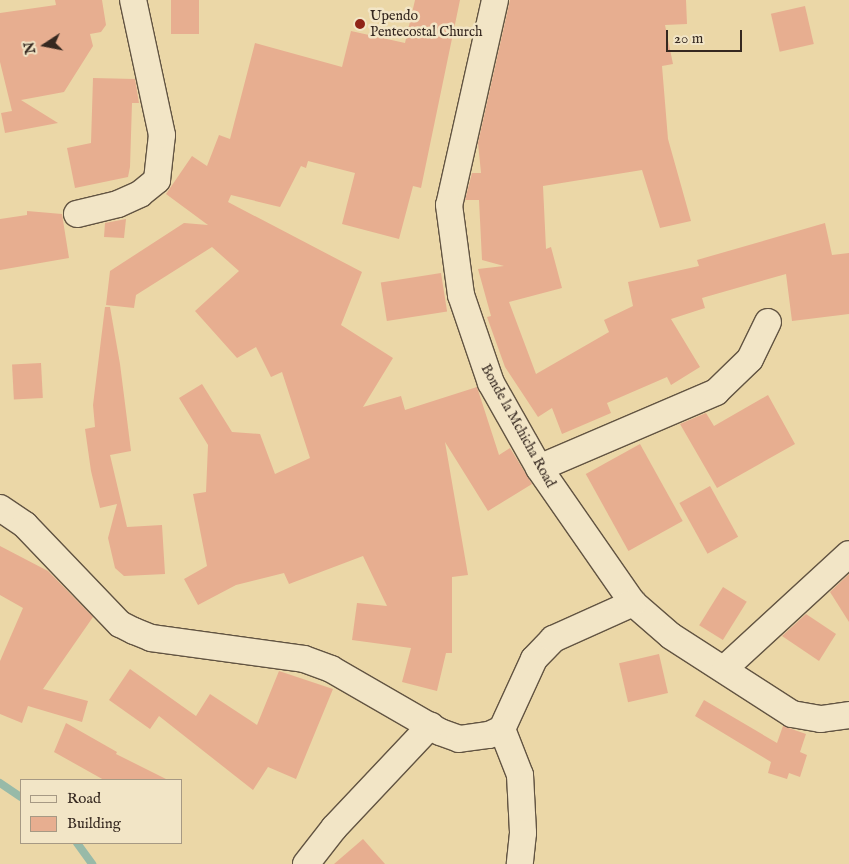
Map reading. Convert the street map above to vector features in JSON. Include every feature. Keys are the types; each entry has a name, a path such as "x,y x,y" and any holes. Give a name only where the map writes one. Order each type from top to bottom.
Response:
{"street":[{"path":"77,214 125,201 157,180 162,135 133,0"},
{"name":"Bonde la Mchicha Road","path":"495,0 454,170 450,205 452,250 476,348 491,383 539,468 633,602 671,636 725,668 792,714 821,718 849,715"},
{"path":"539,468 716,392 750,359 768,322"},
{"path":"0,508 25,525 120,624 151,638 304,658 331,669 459,739 489,735 502,729 534,658 553,640 633,602"},
{"path":"725,668 849,554"},
{"path":"306,864 334,828 431,725"},
{"path":"502,729 520,775 523,833 520,864"}],"building":[{"path":"55,0 102,0 106,25 101,32 90,34 93,46 64,92 21,100 58,123 5,133 1,113 12,111 0,62 0,13 56,5"},
{"path":"171,0 199,0 199,34 171,34"},
{"path":"415,0 460,0 421,188 413,186 399,239 342,224 355,173 308,161 306,168 301,166 280,207 231,195 228,202 362,272 341,325 393,358 363,407 401,396 405,410 477,387 499,455 510,448 532,484 488,511 445,442 468,575 452,577 452,653 446,653 437,691 402,682 411,648 352,640 357,603 387,606 363,556 289,584 284,573 236,585 198,605 184,579 207,566 193,494 206,492 208,445 179,398 202,384 232,432 260,434 275,474 310,458 282,372 271,377 256,347 237,358 195,311 239,271 212,247 136,295 134,308 106,305 110,271 184,223 208,225 166,194 192,156 207,166 219,135 230,139 255,43 342,67 351,31 405,43"},
{"path":"510,0 686,0 687,24 665,25 673,64 662,66 668,139 691,221 660,228 642,170 543,186 546,249 551,247 562,288 509,302 536,374 609,332 604,320 633,306 628,282 699,266 697,260 825,223 832,255 849,253 849,314 792,321 786,274 702,298 705,308 671,319 700,367 671,385 667,377 607,403 611,413 562,434 552,408 538,417 505,367 487,317 491,316 478,269 504,266 482,260 479,200 465,200 472,173 481,173 478,143"},
{"path":"805,6 814,44 780,52 771,14"},
{"path":"93,78 135,79 139,103 132,103 130,167 128,177 75,188 67,148 91,143"},
{"path":"27,211 62,214 69,258 0,270 0,219 27,215"},
{"path":"126,219 124,238 104,237 105,223"},
{"path":"441,273 447,312 387,321 381,283"},
{"path":"105,307 110,307 120,364 131,451 110,455 127,527 162,525 165,574 124,576 115,568 108,538 117,504 100,508 91,471 85,429 95,427 93,405"},
{"path":"41,363 43,398 14,399 12,365"},
{"path":"768,395 795,444 717,488 680,424 706,413 714,426"},
{"path":"640,444 683,521 628,551 586,474"},
{"path":"710,486 738,537 708,554 679,503"},
{"path":"0,546 48,571 93,617 43,689 88,701 82,722 28,706 22,723 0,714 0,661 23,608 0,595"},
{"path":"849,574 849,622 830,592"},
{"path":"723,587 747,602 723,640 699,625"},
{"path":"806,614 836,634 819,661 782,636"},
{"path":"659,654 668,693 628,702 619,663"},
{"path":"130,669 196,716 210,694 257,725 279,671 333,689 296,779 268,767 253,790 159,716 150,729 109,700"},
{"path":"704,700 777,743 783,726 806,734 800,752 807,755 800,777 789,773 787,779 768,773 771,762 695,716"},
{"path":"66,723 117,752 116,754 166,779 102,779 54,752"},
{"path":"363,839 385,864 334,864"}],"waterway":[{"path":"0,783 20,796"},
{"path":"78,844 92,864"}],"place":[{"name":"Upendo Pentecostal Church","path":"360,24"}]}
